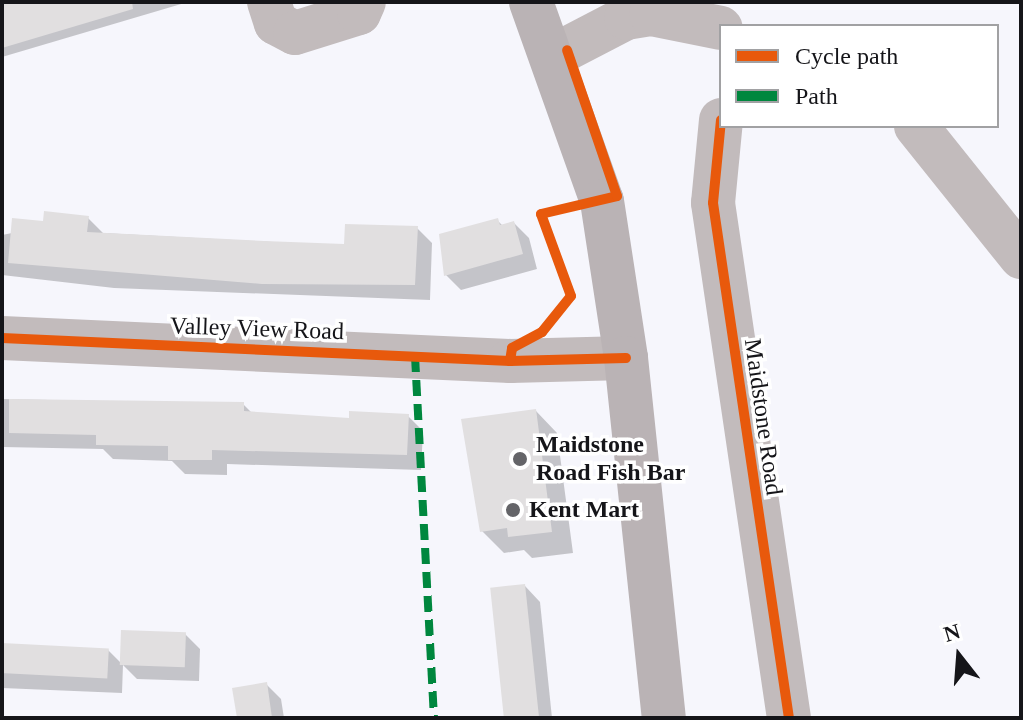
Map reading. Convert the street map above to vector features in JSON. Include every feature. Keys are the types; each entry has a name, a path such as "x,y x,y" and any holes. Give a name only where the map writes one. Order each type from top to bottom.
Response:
{"main road":[{"path":"531,2 553,56 602,201 626,358 664,718"}],"street":[{"path":"269,2 276,23 295,33 359,13 364,2"},
{"path":"553,56 626,18 651,14 719,28"},
{"name":"Maidstone Road","path":"720,128 713,203 789,718"},
{"path":"918,128 1021,257"},
{"name":"Valley View Road","path":"2,338 510,361 626,358"}],"building":[{"path":"2,2 132,2 133,9 2,48"},
{"path":"44,211 89,216 87,232 264,241 344,244 345,224 418,226 415,285 262,284 8,263 12,218 43,221"},
{"path":"498,218 500,225 514,221 523,254 444,276 439,234"},
{"path":"9,399 244,402 244,411 349,418 349,411 409,414 407,455 212,450 212,460 168,460 168,446 96,445 96,435 9,433"},
{"path":"536,409 552,532 508,537 507,528 480,532 461,419"},
{"path":"525,584 539,718 504,718 490,588"},
{"path":"121,630 186,632 185,667 120,665"},
{"path":"2,643 109,649 107,679 2,673"},
{"path":"267,682 272,718 237,718 232,688"}],"marked path":[{"path":"415,356 434,718"}],"cycle path":[{"path":"510,361 512,348 542,332 571,296 541,214 617,196 567,50"},
{"path":"720,128 713,203 789,718"},
{"path":"2,338 510,361 626,358"}],"place":[{"name":"Maidstone Road Fish Bar","path":"520,459"},
{"name":"Kent Mart","path":"513,510"}]}
